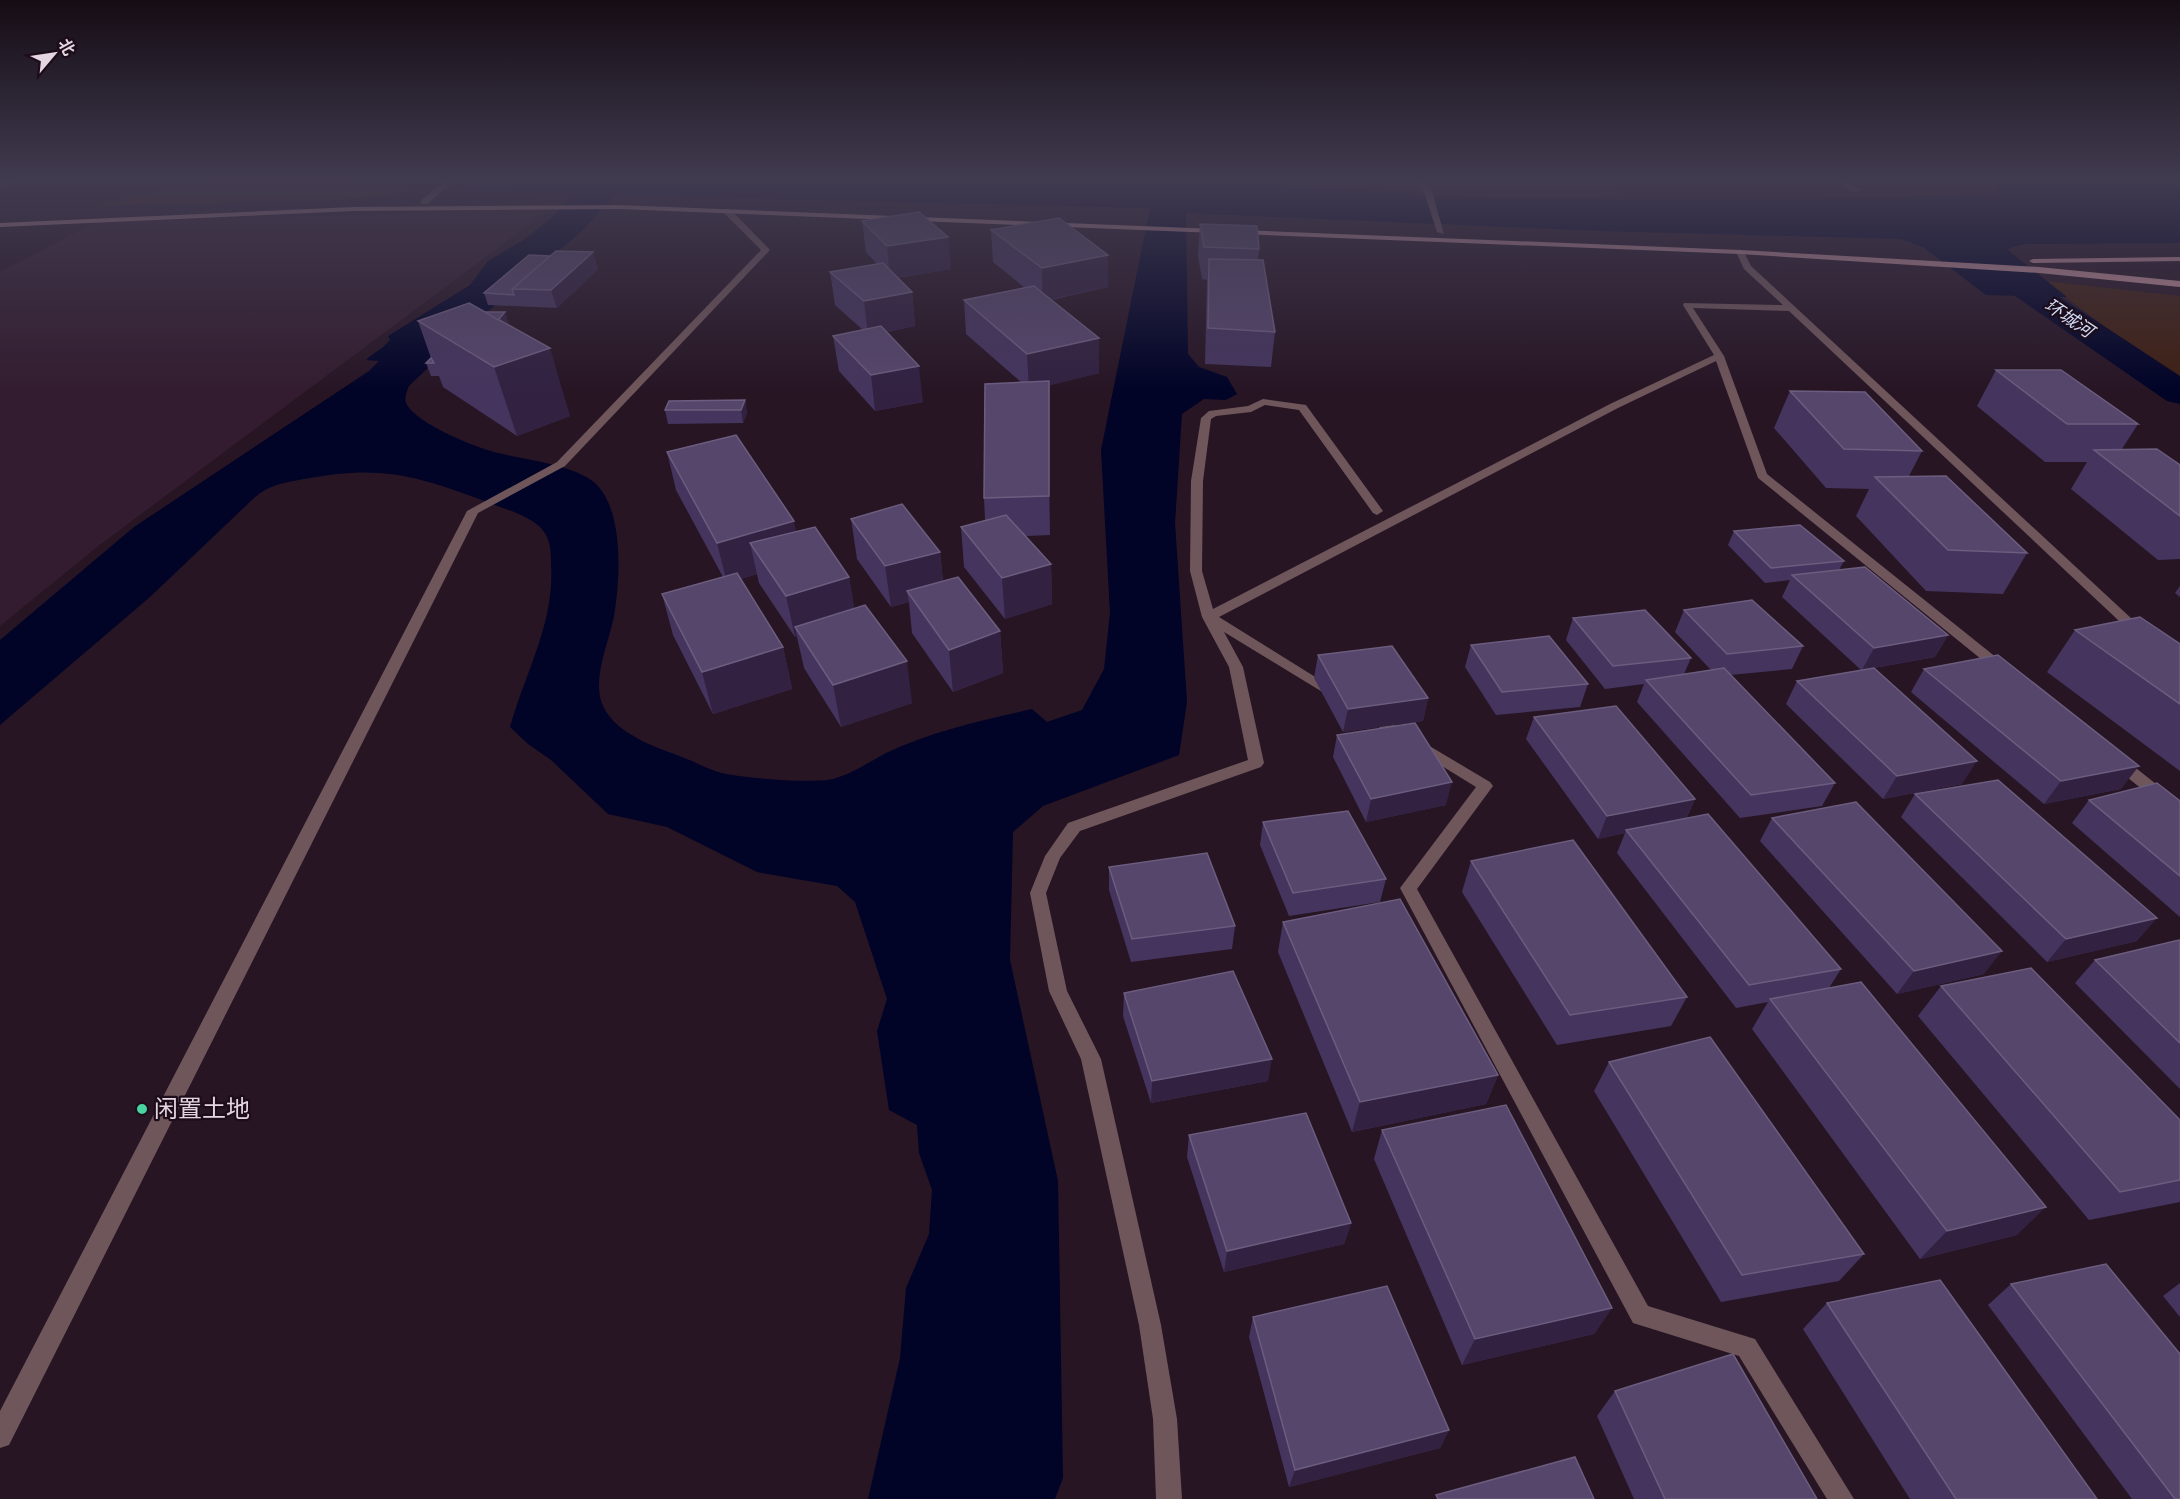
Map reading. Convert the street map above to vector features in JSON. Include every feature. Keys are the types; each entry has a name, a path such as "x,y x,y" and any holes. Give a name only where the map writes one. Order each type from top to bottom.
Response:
{"main road":[{"path":"1719,251 2039,270 2180,284"},
{"path":"1800,251 2028,261 2180,259"},
{"path":"2028,261 2180,276"}],"street":[{"path":"0,1436 473,511 561,465 765,251"},
{"path":"1740,252 1747,267 2150,643"},
{"path":"1791,308 1688,305 1719,357 1762,476 2013,677"},
{"path":"1209,617 1614,406 1719,357"},
{"path":"1169,1499 1166,1419 1150,1324 1091,1059 1058,991 1038,893 1053,856 1074,827 1256,763 1236,668 1209,617 1196,571 1197,481 1206,418 1214,413 1251,409 1263,402 1302,407 1377,511"},
{"path":"1209,617 1485,786 1408,888 1641,1315 1747,1347 1841,1499"},
{"path":"2106,752 2180,811"}],"shaded area":[{"path":"40,251 494,251 97,547 0,626 0,272"},
{"path":"2044,281 2180,296 2180,383"}],"water":[{"path":"505,251 559,251 481,317 409,386 406,403 422,419 462,441 509,456 551,464 578,473 598,486 606,498 616,531 618,585 614,616 602,661 599,685 603,706 619,726 642,741 718,772 775,780 809,781 840,777 904,745 958,727 1032,709 1047,722 1082,710 1104,669 1110,613 1101,450 1141,251 1187,251 1188,354 1199,367 1227,377 1237,394 1226,400 1204,399 1182,414 1175,523 1187,702 1179,755 1043,806 1013,832 1010,960 1058,1181 1063,1478 1055,1499 868,1499 900,1358 906,1288 929,1234 932,1190 919,1153 917,1125 889,1110 877,1031 887,999 855,902 837,886 757,872 667,827 608,814 551,760 528,744 510,727 544,627 551,585 550,547 547,537 537,524 514,512 464,494 399,475 356,473 332,475 291,481 271,487 254,498 150,597 0,725 0,640 134,527 369,371 379,361 366,360 390,340 388,336 470,285 488,261"},
{"path":"1928,251 2009,251 2067,297 1986,295"}],"building":[{"path":"556,251 593,252 551,290 512,289"},
{"path":"1019,251 1103,251 1108,255 1042,268"},
{"path":"529,255 550,256 512,289 514,295 484,293"},
{"path":"1209,259 1263,260 1275,332 1208,328"},
{"path":"883,263 912,292 864,301 830,272"},
{"path":"1034,286 1099,338 1027,354 964,300"},
{"path":"469,303 550,348 494,367 418,321"},
{"path":"485,312 505,312 498,320"},
{"path":"881,326 919,366 871,375 833,336"},
{"path":"1996,370 2061,370 2138,424 2067,424"},
{"path":"1049,381 1049,496 984,498 985,384"},
{"path":"1790,391 1865,392 1922,451 1844,449"},
{"path":"745,400 741,410 665,410 669,401"},
{"path":"736,435 794,521 717,543 667,452"},
{"path":"2157,449 2180,465 2180,516 2094,450"},
{"path":"1946,476 2027,553 1948,550 1875,477"},
{"path":"902,504 940,552 885,566 851,519"},
{"path":"1006,515 1051,564 1002,578 961,527"},
{"path":"1800,525 1844,561 1771,568 1734,531"},
{"path":"815,527 849,577 786,596 750,543"},
{"path":"1865,567 1948,635 1874,648 1792,575"},
{"path":"737,573 783,647 702,672 662,594"},
{"path":"958,577 1000,631 949,650 907,591"},
{"path":"1752,600 1803,646 1727,654 1684,610"},
{"path":"865,605 907,661 833,685 795,627"},
{"path":"1645,610 1691,658 1613,666 1573,618"},
{"path":"2140,617 2180,644 2180,704 2075,630"},
{"path":"1549,636 1588,684 1502,692 1471,645"},
{"path":"1392,646 1428,698 1348,709 1318,655"},
{"path":"1998,655 2139,766 2061,781 1924,669"},
{"path":"1724,668 1835,783 1751,795 1646,680"},
{"path":"1874,668 1977,761 1897,776 1797,681"},
{"path":"1616,706 1695,799 1607,816 1534,717"},
{"path":"1415,723 1452,782 1371,799 1337,735"},
{"path":"1998,780 2157,918 2066,939 1915,794"},
{"path":"2157,783 2180,801 2180,876 2089,800"},
{"path":"1856,802 2002,951 1914,971 1772,818"},
{"path":"1348,811 1386,879 1293,893 1263,822"},
{"path":"1708,814 1841,969 1749,985 1626,830"},
{"path":"1573,840 1687,997 1570,1015 1471,861"},
{"path":"1207,853 1235,926 1132,939 1109,867"},
{"path":"1400,899 1498,1075 1360,1102 1283,922"},
{"path":"2180,941 2180,1043 2095,960"},
{"path":"2031,968 2180,1120 2180,1180 2120,1192 1941,986"},
{"path":"1233,971 1272,1059 1152,1081 1124,993"},
{"path":"1861,982 2046,1207 1947,1231 1770,999"},
{"path":"1710,1037 1864,1254 1742,1275 1609,1062"},
{"path":"1506,1105 1612,1308 1475,1339 1382,1130"},
{"path":"1306,1113 1351,1223 1227,1251 1189,1135"},
{"path":"2106,1264 2180,1354 2180,1499 2175,1499 2011,1284"},
{"path":"1940,1280 2097,1499 1956,1499 1827,1303"},
{"path":"1387,1286 1449,1430 1295,1470 1253,1317"},
{"path":"1733,1354 1817,1499 1665,1499 1615,1391"},
{"path":"1575,1457 1594,1499 1438,1499 1436,1495"}],"waterway":[{"name":"环城河","path":"1971,252 2180,393"}],"place":[{"name":"闲置土地","path":"142,1109"}]}
